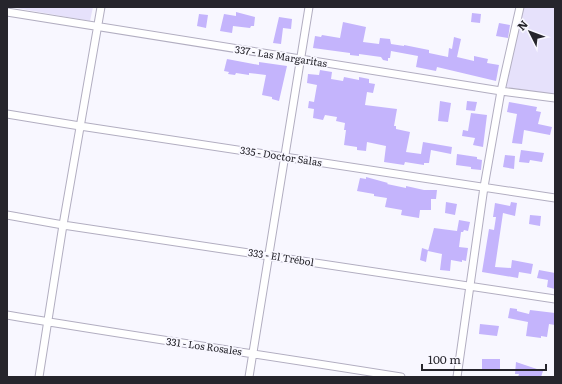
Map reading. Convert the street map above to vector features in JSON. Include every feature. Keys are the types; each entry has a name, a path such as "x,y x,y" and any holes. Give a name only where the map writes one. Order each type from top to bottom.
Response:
{"street":[{"path":"39,377 63,225 101,7"},
{"path":"249,377 309,7"},
{"path":"457,377 484,187 501,91 520,7"},
{"name":"337 - Las Margaritas","path":"7,12 501,91 555,98"},
{"name":"335 - Doctor Salas","path":"7,114 555,198"},
{"name":"333 - El Trébol","path":"7,215 63,225 555,299"},
{"name":"331 - Los Rosales","path":"7,315 133,336 253,353 402,377"}],"shaded area":[{"path":"93,7 90,21 16,8"},
{"path":"524,7 555,7 555,95 506,87"}],"building":[{"path":"236,12 255,17 254,26 251,26 250,28 233,26 232,33 220,31 224,14 236,16"},
{"path":"472,13 481,14 480,23 471,22"},
{"path":"199,14 208,15 206,28 197,26"},
{"path":"279,17 292,19 291,29 283,28 281,44 273,43"},
{"path":"343,22 366,27 363,42 379,44 380,38 390,39 391,44 429,50 429,53 448,57 449,48 452,49 454,37 461,39 457,57 474,61 474,56 488,59 487,63 499,65 496,81 437,67 436,71 416,67 418,56 391,51 388,61 383,60 381,57 359,54 359,56 350,55 350,53 313,48 315,36 321,37 322,35 340,38"},
{"path":"499,23 510,25 508,38 496,36"},
{"path":"227,59 259,65 259,62 287,66 279,101 272,99 272,97 262,95 266,75 249,73 249,75 236,73 235,75 228,74 229,72 224,71"},
{"path":"320,70 332,72 331,79 343,81 344,77 359,80 359,77 369,79 369,83 375,84 373,93 367,92 365,105 397,109 394,126 396,126 396,129 410,132 406,152 421,154 423,142 452,147 451,154 431,150 429,163 424,163 424,165 405,162 404,165 384,162 386,146 367,142 366,151 357,150 357,147 344,145 346,130 344,130 345,123 336,121 337,117 325,115 323,120 313,118 314,109 308,108 309,101 314,102 317,85 307,83 308,74 319,75"},
{"path":"440,101 451,103 448,122 438,121"},
{"path":"467,101 477,102 475,111 466,110"},
{"path":"509,102 537,107 536,111 541,112 538,124 552,127 550,135 524,130 522,144 512,143 517,114 507,112"},
{"path":"471,113 487,115 483,147 473,145 475,138 462,136 463,130 468,131"},
{"path":"521,150 544,153 542,162 530,160 529,163 519,162"},
{"path":"457,154 477,157 477,159 482,160 481,170 456,165"},
{"path":"505,155 515,156 514,169 503,167"},
{"path":"366,177 406,188 406,186 424,190 437,190 436,199 431,199 431,210 420,210 419,218 401,215 402,210 385,207 387,198 357,191 360,178 366,179"},
{"path":"446,202 457,204 455,215 445,213"},
{"path":"511,202 517,203 515,216 503,213 495,267 511,268 512,260 533,264 531,274 519,272 518,278 482,272 489,229 494,230 496,217 493,217 495,203 510,206"},
{"path":"530,215 541,216 540,226 529,224"},
{"path":"459,220 470,222 468,231 464,230 461,232 459,247 468,248 466,261 462,260 462,262 451,260 450,271 440,270 442,254 428,251 434,228 457,231"},
{"path":"422,248 428,250 426,262 420,260"},
{"path":"539,270 555,273 555,289 547,287 548,280 537,278"},
{"path":"510,308 529,314 530,310 555,313 555,325 549,324 547,337 541,336 541,338 526,336 528,322 508,318"},
{"path":"480,324 499,326 497,336 479,334"},
{"path":"482,359 500,359 500,369 482,369"},
{"path":"516,362 543,371 541,377 518,377 519,374 515,374"}]}
